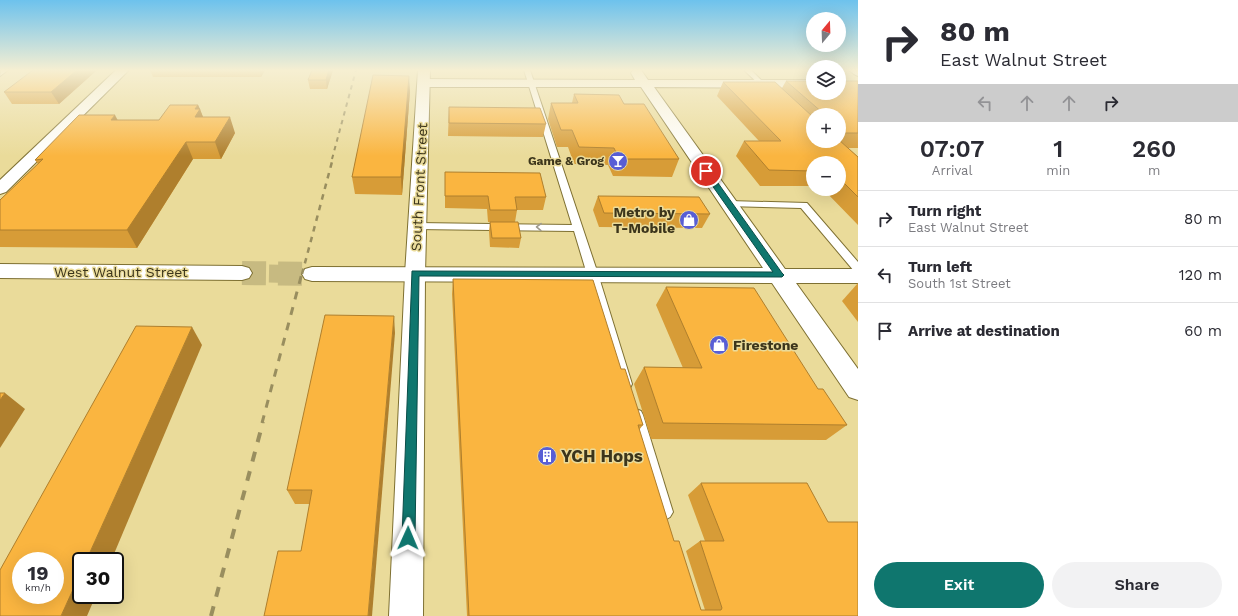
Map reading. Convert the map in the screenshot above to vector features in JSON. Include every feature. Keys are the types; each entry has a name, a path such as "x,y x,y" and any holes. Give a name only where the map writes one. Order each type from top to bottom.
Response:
{"street":[{"path":"0,189 93,99"},
{"name":"South Front Street","path":"406,616 415,274 423,99"},
{"path":"655,99 858,389"},
{"name":"West Walnut Street","path":"0,271 242,273"},
{"path":"312,274 858,276"}],"lane":[{"path":"536,99 593,274 669,525"},
{"path":"729,204 804,205 858,269"},
{"path":"417,226 578,228"}],"building":[{"path":"368,99 407,99 401,177 352,177"},
{"path":"576,99 621,99 624,104 644,104 679,159 619,159 614,148 579,147 572,130 561,130 551,103 578,103"},
{"path":"739,99 793,99 806,111 806,148 846,148 846,146 858,157 858,197 846,185 846,156 806,156 806,171 769,170 744,141 781,141"},
{"path":"858,99 858,133 846,133 846,108 817,108 808,100"},
{"path":"170,105 198,105 195,109 200,109 195,117 230,117 215,142 186,142 127,230 0,230 0,200 43,159 35,160 79,115 115,115 111,120 159,120"},
{"path":"449,107 540,108 546,124 449,123"},
{"path":"445,172 540,173 546,197 515,197 517,210 490,210 488,196 445,196"},
{"path":"598,196 699,197 710,214 604,213"},
{"path":"490,222 518,222 521,238 492,238"},
{"name":"YCH Hops","path":"453,279 593,280 621,369 625,369 643,425 638,425 674,541 679,541 701,610 721,610 722,608 700,541 724,541 701,483 807,483 828,522 858,522 858,616 469,616"},
{"name":"Firestone","path":"666,287 754,288 818,389 823,389 847,425 663,423 644,367 702,368"},
{"path":"325,315 394,316 368,616 264,616 278,551 301,551 312,490 287,490"},
{"path":"136,326 192,327 90,552 72,552 72,592 61,616 0,616 0,570"},
{"path":"0,393 5,393 0,400"}],"tunnel":[{"path":"289,274 242,273 312,274"}],"railway":[{"path":"332,159 348,99"},
{"path":"302,274 333,158"},
{"path":"262,423 302,273"},
{"path":"211,616 263,422"}],"place":[{"name":"Game & Grog","path":"618,161"},
{"name":"Metro by T-Mobile","path":"689,220"},
{"name":"Firestone","path":"719,345"},
{"name":"YCH Hops","path":"547,456"}],"route":[{"path":"408,538 415,274 779,275 706,171"}]}
